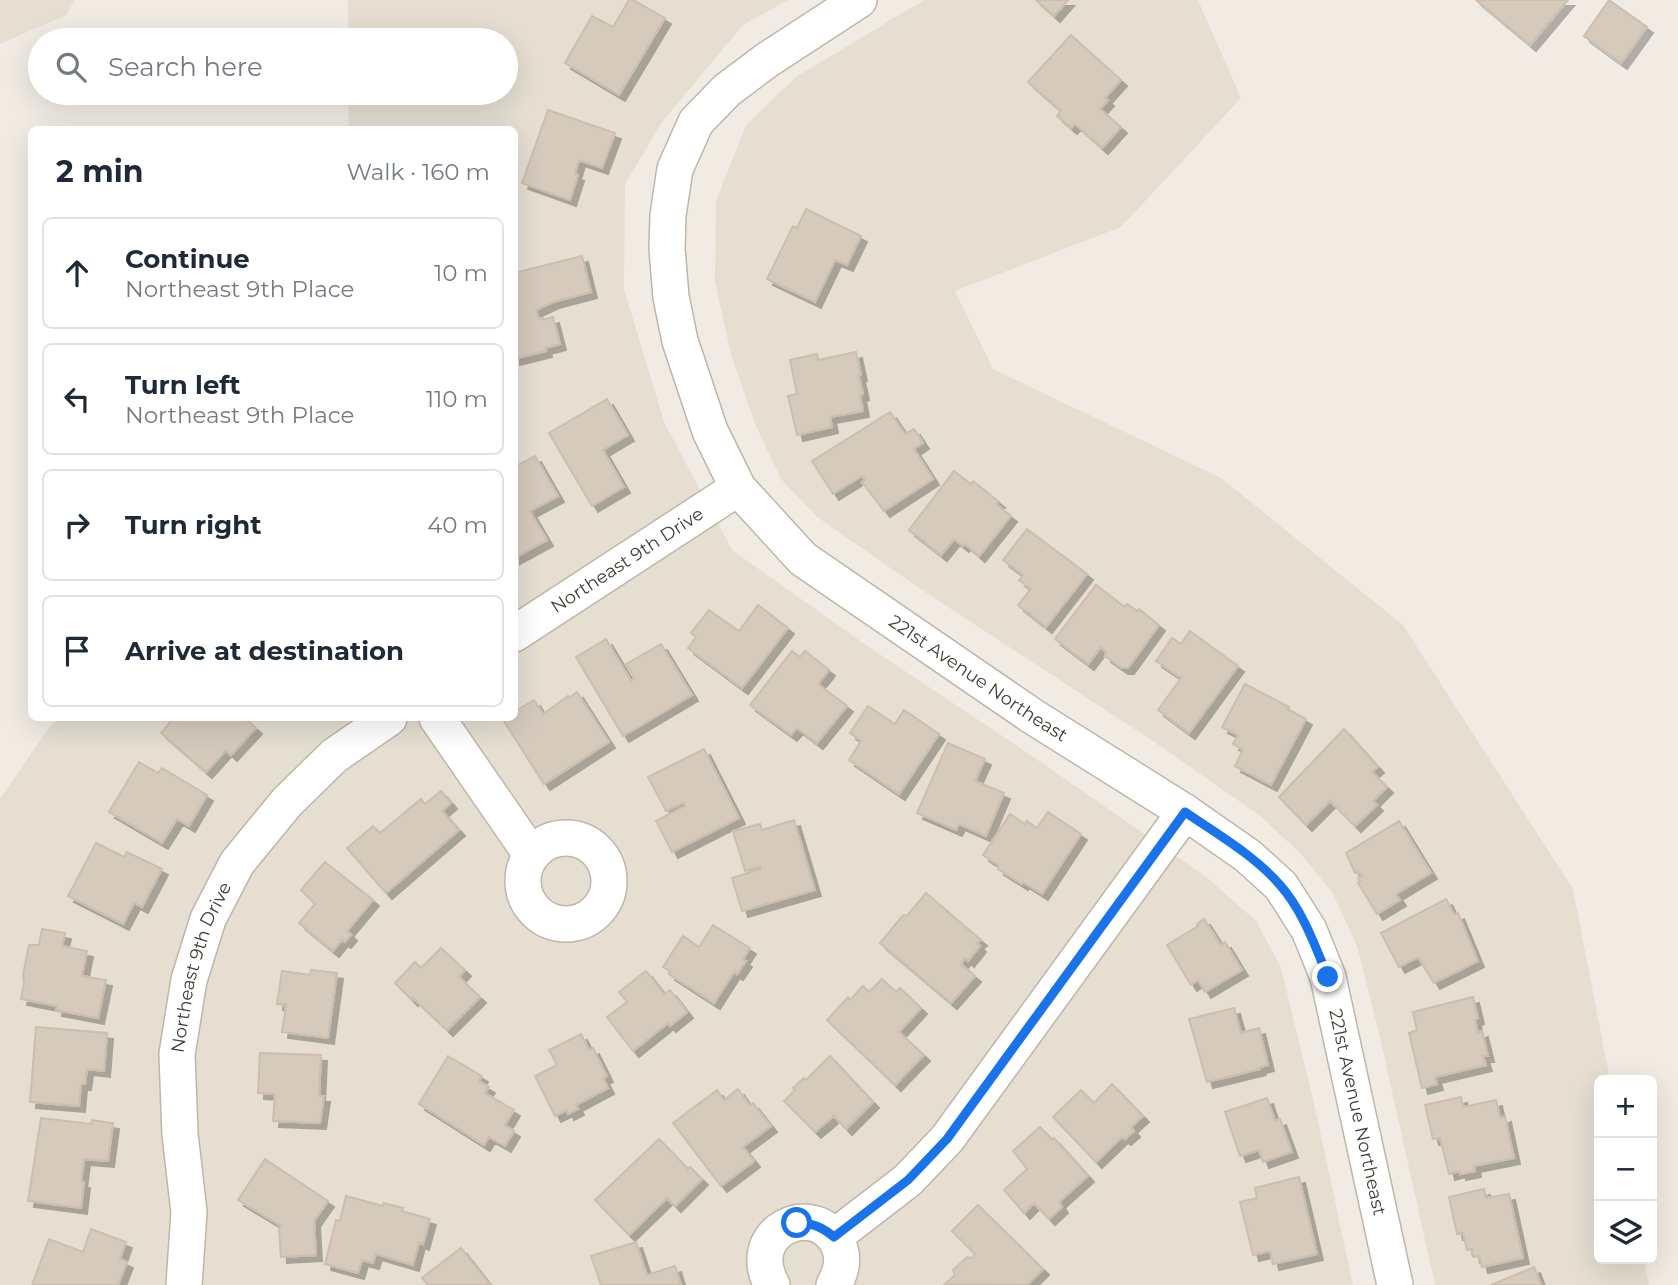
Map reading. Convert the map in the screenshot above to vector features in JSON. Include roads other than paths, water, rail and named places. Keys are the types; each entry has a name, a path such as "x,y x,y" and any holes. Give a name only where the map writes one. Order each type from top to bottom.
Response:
{"street":[{"name":"221st Avenue Northeast","path":"859,0 767,60 727,90 696,122 675,169 668,215 667,250 671,298 680,341 710,430 738,488 803,559 1032,716 1185,812 1248,856 1281,886 1309,930 1328,977 1395,1285"},
{"name":"Northeast 9th Drive","path":"518,631 738,488"},
{"name":"Northeast 9th Drive","path":"184,1285 189,1212 180,1134 177,1054 189,980 208,919 237,863 287,802 334,756 385,721"},
{"path":"439,721 526,847 533,853"},
{"path":"834,1237 908,1180 947,1139 1185,812"},
{"path":"772,1285 766,1273 764,1259 767,1246 774,1235 797,1223 811,1223 824,1228 834,1237 842,1263 834,1285"}]}
